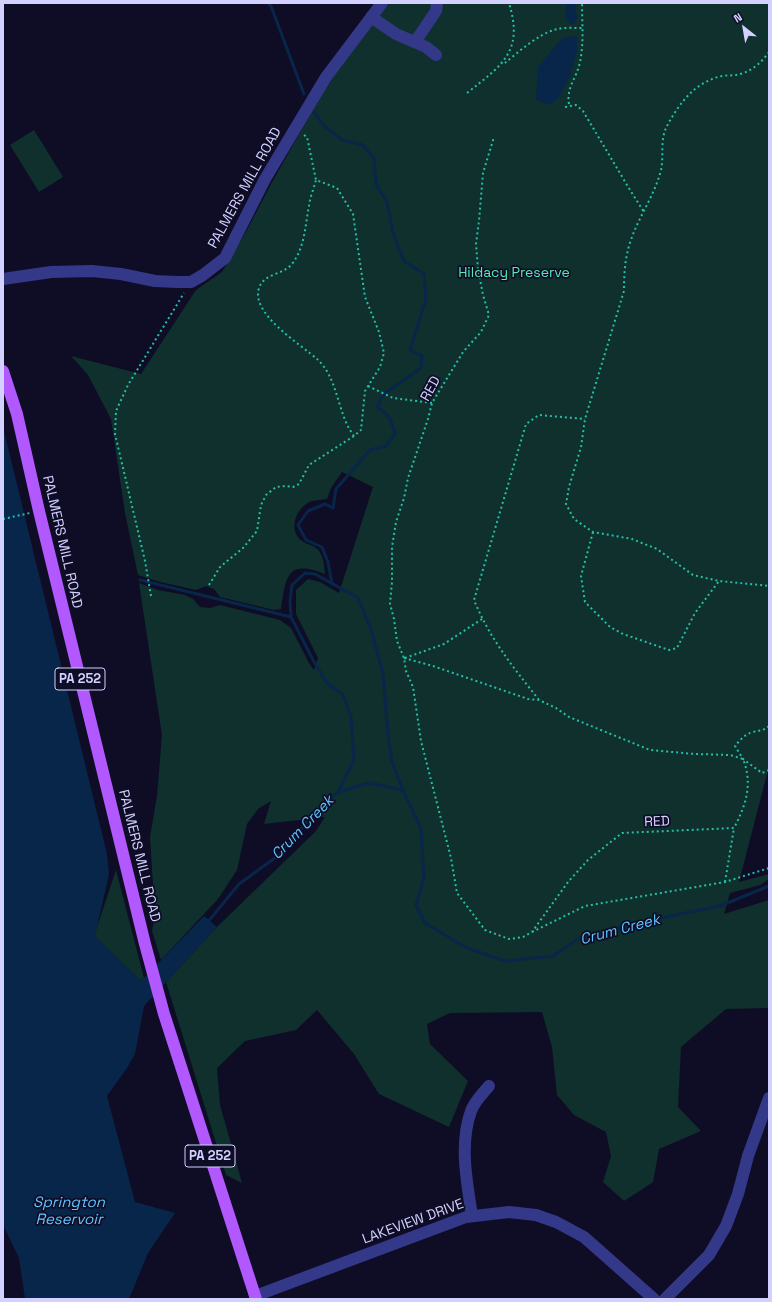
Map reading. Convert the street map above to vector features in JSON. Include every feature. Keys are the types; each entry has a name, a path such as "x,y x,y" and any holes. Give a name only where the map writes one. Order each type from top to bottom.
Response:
{"main road":[{"name":"PALMERS MILL ROAD","path":"3,371 17,414 39,511 145,944 164,1014 256,1297"}],"street":[{"name":"PALMERS MILL ROAD","path":"191,282 203,275 225,258 265,179 326,77 382,3"},
{"path":"415,42 436,11 437,3"},
{"path":"371,17 391,31 426,47 436,55"},
{"path":"3,279 51,272 92,271 121,274 155,281 191,282"},
{"path":"472,1216 466,1176 464,1142 471,1110 489,1086"},
{"path":"666,1299 709,1255 726,1226 738,1194 748,1156 769,1098"},
{"name":"LAKEVIEW DRIVE","path":"256,1297 466,1217 509,1212 536,1215 556,1222 584,1238 654,1299"}],"path":[{"path":"467,93 501,65 510,51 514,39 514,19 509,3"},
{"path":"568,104 567,95 580,64 582,3"},
{"path":"505,63 522,49 554,30 582,28"},
{"path":"769,52 763,61 741,74 721,76 706,81 694,90 674,112 665,130 661,170 644,212 632,236 627,253 624,272 624,291 584,419 581,446 569,487 566,504 574,519 593,532 632,539 657,549 693,575 719,581 769,586"},
{"path":"565,107 576,105 583,112 644,212"},
{"path":"296,127 307,137 316,180 309,205 306,228 300,250 291,265 265,278 259,289 259,302 270,320 319,361 331,380 343,416 349,430 354,436"},
{"name":"RED","path":"494,137 483,173 476,244 478,269 489,315 481,332 463,352 432,403 408,478 404,498 396,522 391,565 392,582 390,604 406,671 413,688 421,741 451,858 457,893 485,930 509,939 522,937 532,932 568,882 588,860 622,833 734,828"},
{"path":"209,585 220,567 243,548 257,531 260,511 266,495 276,487 293,486 299,484 309,465 361,430 365,391 380,367 384,353 379,332 365,297 353,214 337,188 316,180"},
{"path":"151,596 115,434 116,411 128,385 191,282"},
{"path":"368,386 391,397 432,403"},
{"path":"539,700 505,657 482,619 474,600 526,424 539,415 584,419"},
{"path":"3,519 28,513"},
{"path":"593,532 581,576 585,602 610,627 623,634 669,650 677,648 695,613 719,581"},
{"path":"404,658 444,644 482,619"},
{"path":"404,658 433,666 528,699 539,700 556,708 569,717 650,750 695,754 730,754 743,759 762,773 769,770"},
{"path":"725,882 734,828 746,804 748,770 735,746 741,738 752,732 762,731 769,726"},
{"path":"532,932 585,906 725,882 769,868"}],"green space":[{"name":"Hildacy Preserve","path":"389,3 769,3 769,766 739,882 769,874 769,879 760,885 730,893 724,914 769,900 769,1008 726,1009 681,1047 678,1107 701,1131 659,1149 653,1182 624,1201 603,1182 611,1156 606,1132 574,1115 557,1095 552,1047 542,1012 450,1013 427,1024 430,1044 468,1081 449,1127 379,1094 354,1054 317,1010 296,1030 245,1041 217,1068 220,1105 242,1183 226,1175 166,982 217,927 316,831 325,817 264,824 271,801 258,809 247,824 237,870 218,899 161,960 152,931 155,917 150,837 157,796 162,735 139,583 158,590 185,595 193,599 200,607 210,608 220,605 280,620 291,628 314,670 318,658 296,614 296,590 308,579 320,582 339,593 373,487 342,472 331,488 327,499 312,501 303,506 295,519 296,534 300,539 321,553 325,574 303,568 296,570 287,579 281,609 274,610 220,597 214,589 206,586 196,590 160,582 138,575 125,513 111,419 88,375 71,356 141,374 196,290 222,272 247,230 329,81"},
{"path":"34,130 63,177 39,192 10,145"},
{"path":"116,870 144,978 141,981 94,936"}],"water":[{"path":"568,3 576,3 575,11 578,16 574,24 569,23 566,18"},
{"path":"577,36 577,52 569,78 559,97 549,105 536,100 538,67 562,38"},
{"name":"Springton Reservoir","path":"3,427 107,854 109,874 95,936 141,981 204,916 217,927 144,1006 135,1054 107,1096 135,1202 175,1213 148,1253 129,1299 25,1299 19,1258 3,1225"}],"waterway":[{"path":"268,3 271,6 304,94"},
{"path":"314,112 325,127 342,140 363,145 374,159 376,184 387,202 393,233 404,261 424,274 426,299 410,350 422,356 421,368 384,394 377,407 389,418 395,434 386,446 370,450 336,489 333,508 325,504 308,511 298,525 306,540 322,547 328,562 332,584"},
{"name":"Crum Creek","path":"338,792 354,760 351,717 343,695 327,683 313,660 291,617 290,601 292,585 305,573 315,574 358,598 371,629 383,674 388,735 392,762 421,829 424,878 416,905 425,923 467,948 505,961 553,956 578,939 636,923 720,906 769,886"},
{"path":"140,580 291,617"},
{"name":"Crum Creek","path":"207,923 239,884 279,855 307,822 338,792 369,783 403,790"}]}
